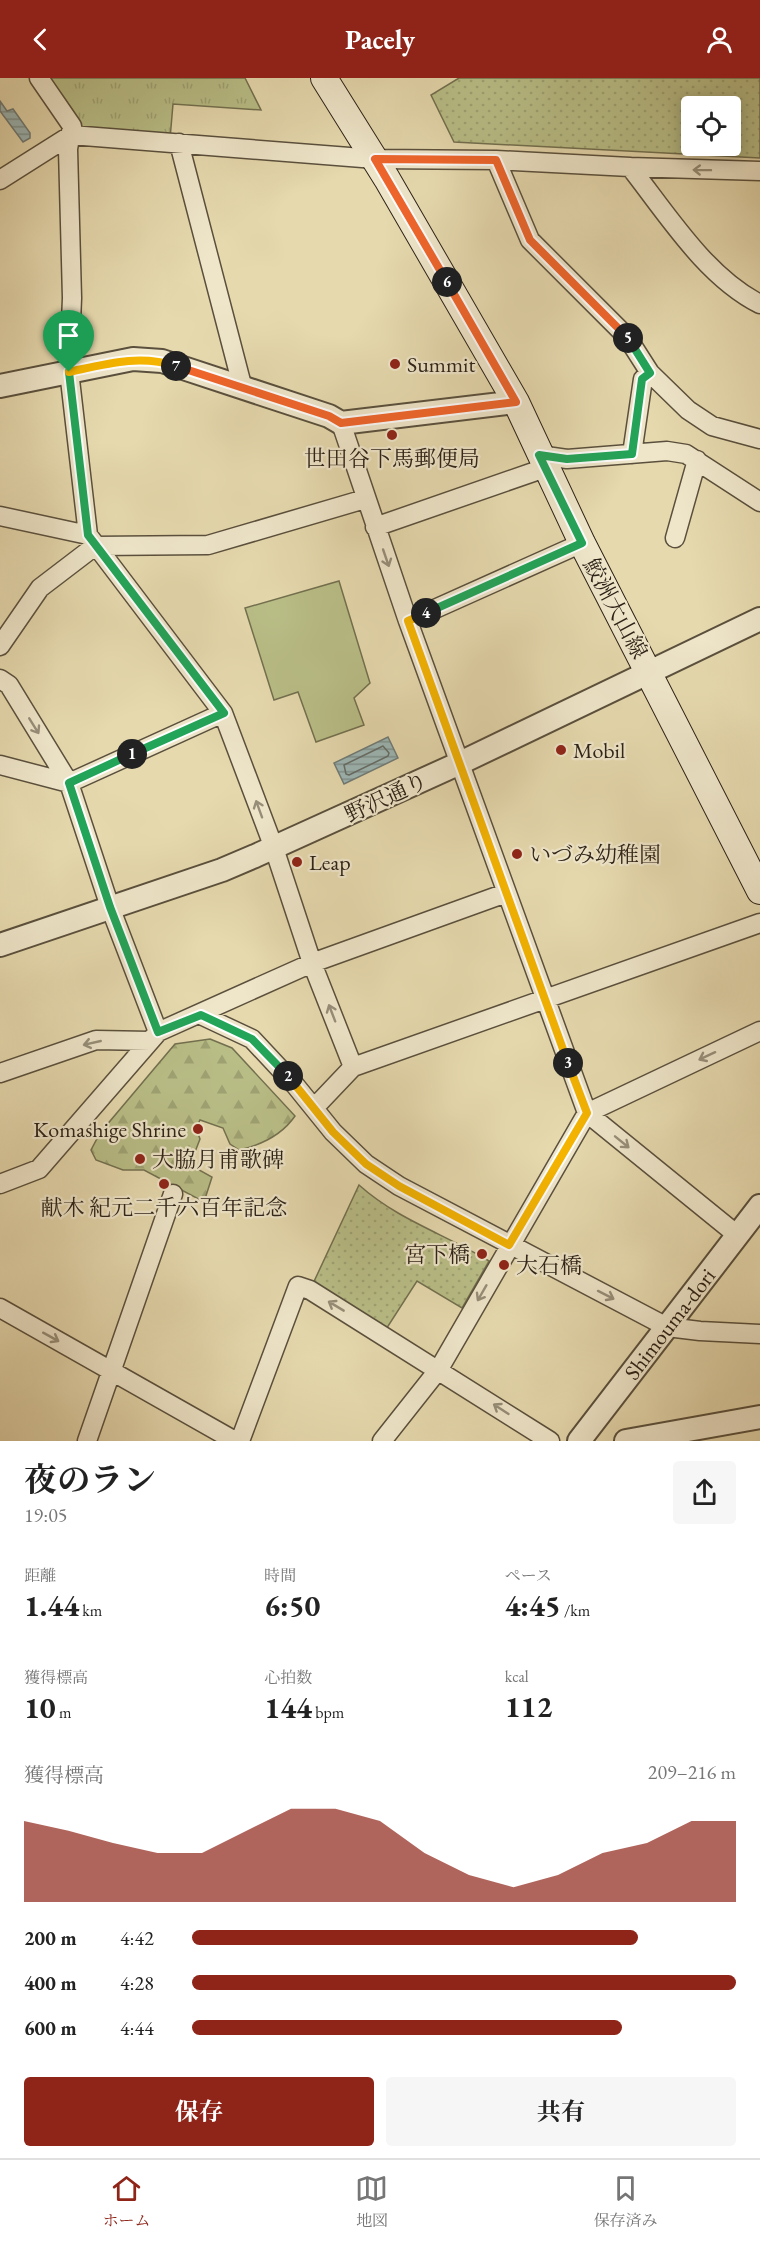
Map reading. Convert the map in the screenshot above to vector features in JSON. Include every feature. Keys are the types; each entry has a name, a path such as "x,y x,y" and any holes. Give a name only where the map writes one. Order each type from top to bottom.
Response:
{"main road":[{"name":"鮫洲大山線","path":"324,78 375,159 516,402 582,543 760,891"}],"street":[{"path":"41,79 72,126 68,149 72,298 69,372 92,541 224,713 274,848 312,963 353,1067"},
{"path":"0,180 71,135 375,159 496,160 760,171"},
{"path":"179,143 243,389"},
{"path":"496,160 530,240 627,337 650,373 688,410 712,426 760,439"},
{"path":"630,167 715,272 739,293 760,304"},
{"path":"0,386 133,359 162,361 329,416 341,423 516,402"},
{"path":"632,454 642,379 650,373"},
{"path":"341,423 408,621 587,1113 736,1234"},
{"path":"375,527 542,461 668,451 686,454 697,460 760,502"},
{"path":"675,538 697,460"},
{"path":"0,516 92,541 208,545 365,499"},
{"path":"0,646 40,588 92,541"},
{"path":"408,621 582,543"},
{"name":"野沢通り","path":"0,945 222,870 274,848 460,763 760,619"},
{"path":"0,679 9,685 69,783 154,1037"},
{"path":"0,765 69,783 224,713"},
{"path":"0,1073 96,1040 154,1037 312,963 506,893"},
{"path":"314,1108 353,1067 760,923"},
{"path":"201,1015 252,1039 333,1132 374,1170 509,1245 667,1326 700,1331 760,1334"},
{"path":"382,1441 439,1369 587,1113 760,1031"},
{"path":"0,1184 39,1169 154,1037"},
{"path":"87,1441 173,1194"},
{"name":"Shimouma-dori","path":"579,1441 736,1234 760,1206"},
{"path":"240,1441 298,1286 310,1290 439,1369 550,1441"},
{"path":"0,1308 235,1441"},
{"path":"626,1441 679,1437 760,1417"}],"green space":[{"path":"49,78 245,78 261,110 173,104 170,139 85,131"},
{"path":"459,78 760,78 760,158 722,156 741,156 741,96 681,96 681,154 454,142 431,95"},
{"path":"339,581 370,683 354,698 364,725 316,742 298,692 274,700 245,608"},
{"name":"Komashige Shrine","path":"210,1039 232,1048 295,1116 290,1123 270,1138 239,1150 230,1144 223,1128 200,1120 196,1128 200,1139 190,1165 212,1177 204,1202 144,1170 123,1170 96,1160 91,1150 100,1133 175,1044"},
{"path":"359,1185 390,1208 489,1261 462,1308 417,1281 383,1334 310,1290"}],"water":[{"path":"0,101 7,111 13,109 30,133 30,138 23,142 0,111"},
{"path":"388,737 398,758 344,784 334,763"}],"place":[{"name":"Summit","path":"395,364"},
{"name":"世田谷下馬郵便局","path":"392,435"},
{"name":"Mobil","path":"561,750"},
{"name":"いづみ幼稚園","path":"517,854"},
{"name":"Leap","path":"297,862"},
{"name":"Komashige Shrine","path":"198,1129"},
{"name":"大脇月甫歌碑","path":"140,1159"},
{"name":"献木 紀元二千六百年記念","path":"164,1184"},
{"name":"宮下橋","path":"482,1254"},
{"name":"大石橋","path":"504,1265"}],"route":[{"path":"397,158 496,160 530,240 627,337 650,373 642,379 632,454 567,459 539,455 582,543 408,621 587,1113 509,1245 399,1186 366,1164 333,1132 295,1085 252,1039 219,1021 201,1015 158,1032 110,907 69,783 224,713 88,535 69,372 133,359 162,361 329,416 341,423 516,402 375,159 397,158"}]}
